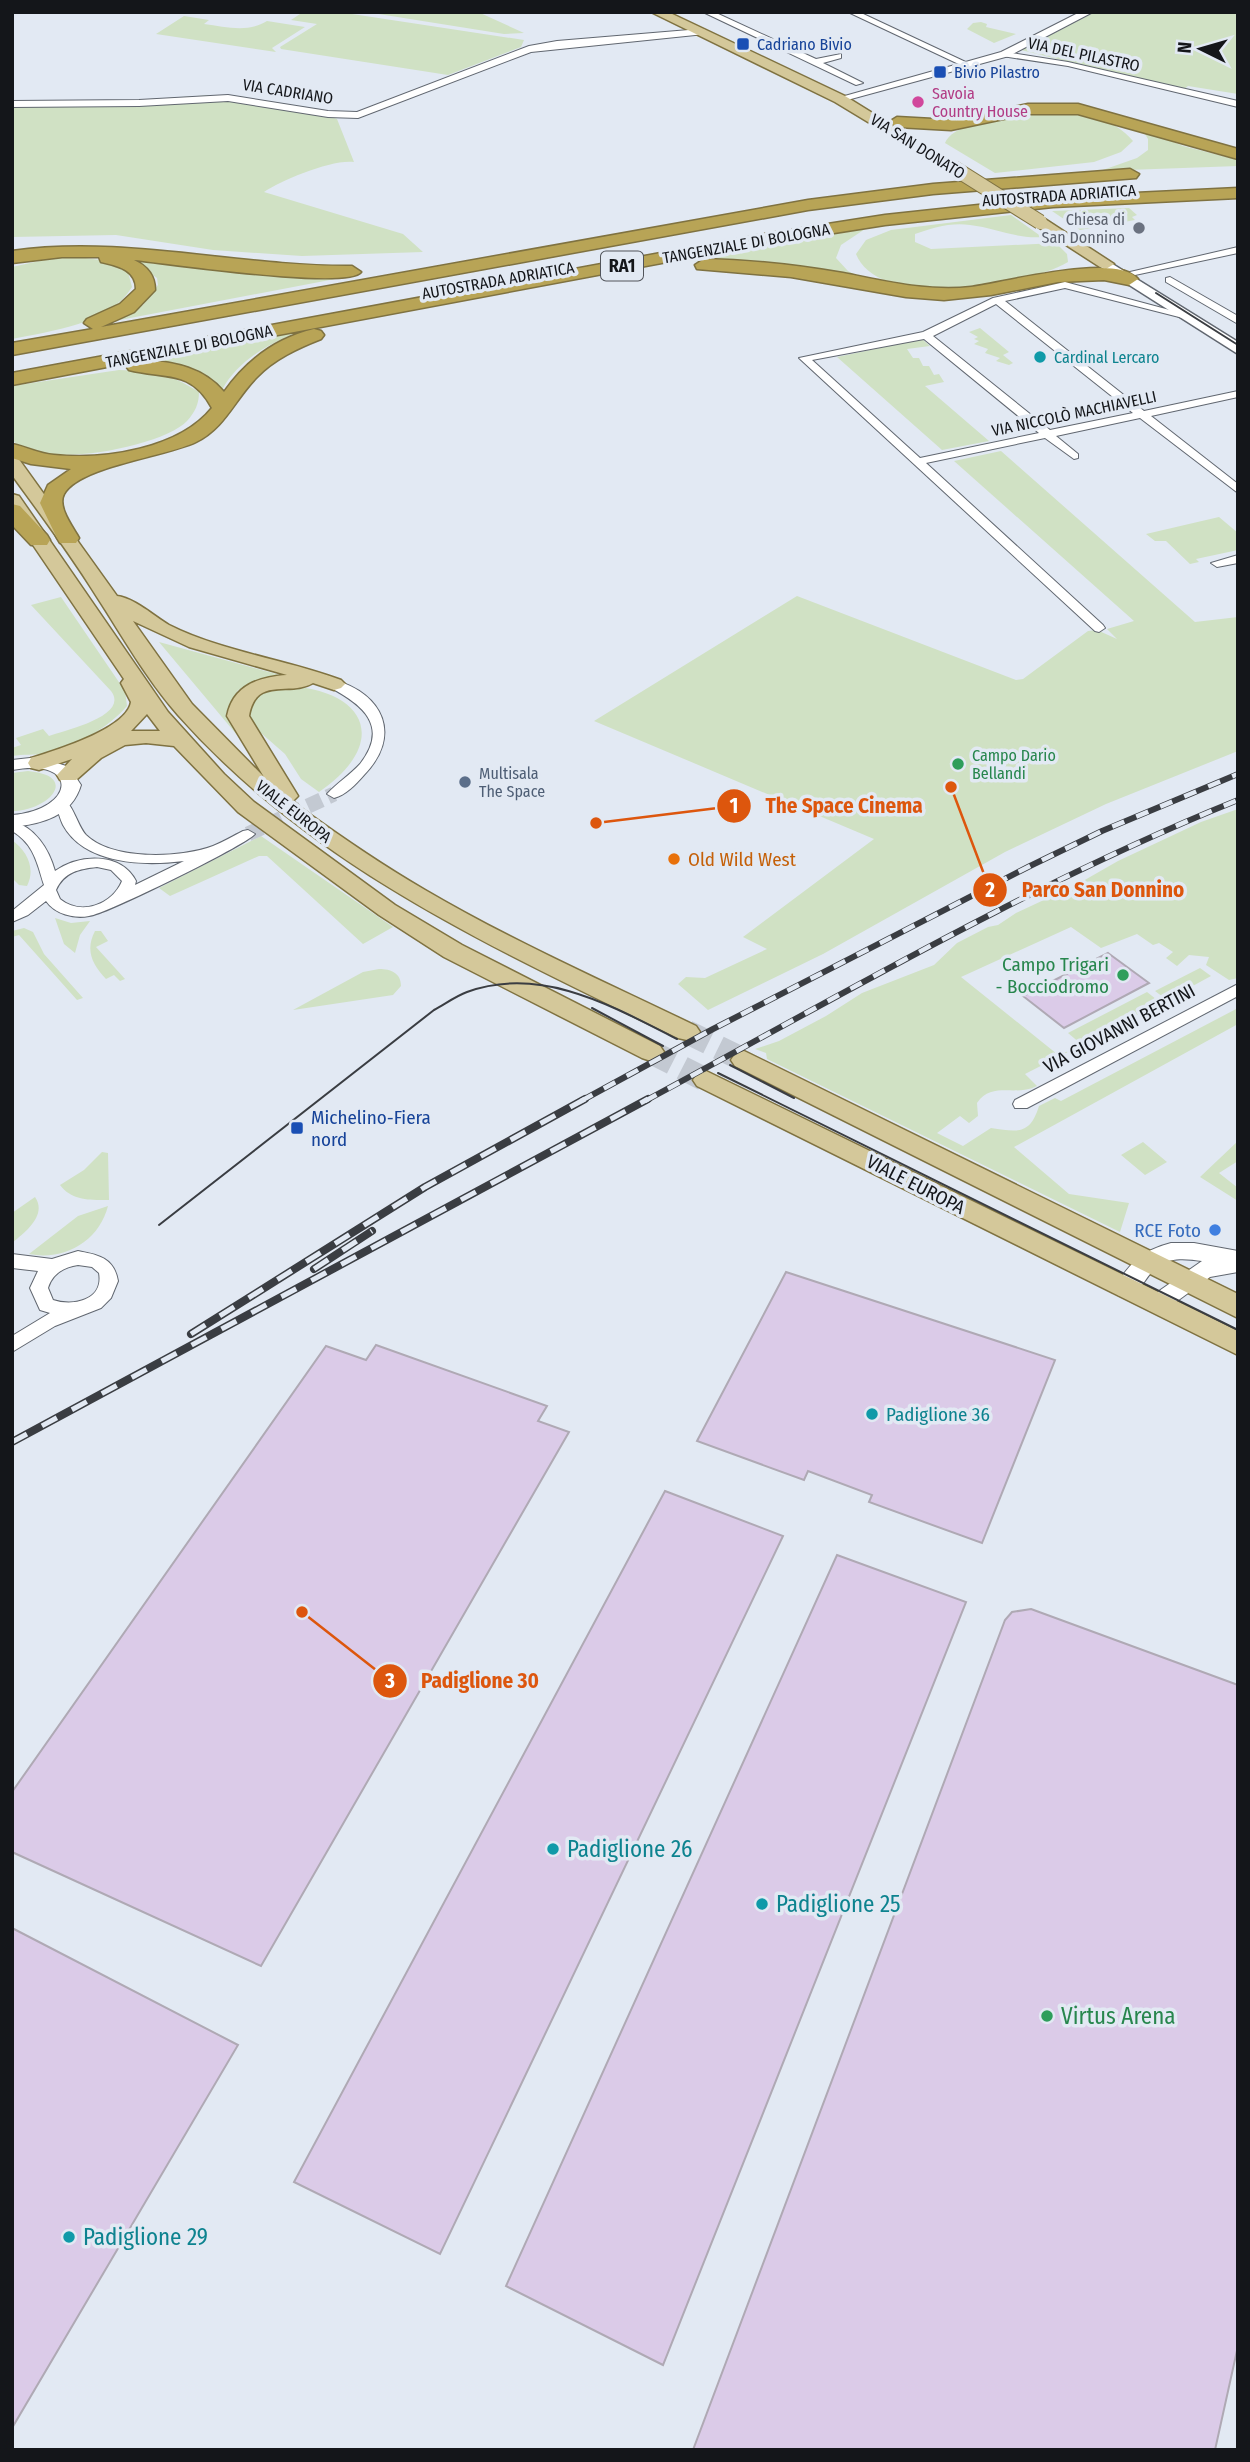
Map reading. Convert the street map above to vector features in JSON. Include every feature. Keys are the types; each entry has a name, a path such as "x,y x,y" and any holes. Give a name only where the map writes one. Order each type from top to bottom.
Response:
{"highway":[{"path":"905,131 945,127 1038,108 1078,109 1238,154"},
{"path":"1117,118 1135,129 1141,145"},
{"path":"937,147 935,141 945,127"},
{"path":"933,189 1074,171 1122,159"},
{"name":"TANGENZIALE DI BOLOGNA","path":"12,347 808,205 933,189 1153,173"},
{"name":"AUTOSTRADA ADRIATICA","path":"12,358 855,206 1054,185 1234,173"},
{"name":"AUTOSTRADA ADRIATICA","path":"12,369 850,217 1029,196 1238,186"},
{"name":"TANGENZIALE DI BOLOGNA","path":"12,380 831,228 940,212 1049,214 1238,193"},
{"path":"859,241 873,233 911,221 1049,214"},
{"path":"1071,272 1082,259 1078,246"},
{"path":"12,257 51,250 90,249 260,269 358,272 434,267 573,247"},
{"path":"12,262 63,254 102,256 138,269 146,284 141,297 116,314 64,333 12,347"},
{"path":"68,538 51,504 53,495 77,474 108,460 190,436 208,425 262,362 305,338 381,315 501,288 641,269 715,265 786,270 929,293 967,293 1101,268 1106,258 1131,273"},
{"path":"852,260 866,275 896,289"},
{"path":"1071,272 1131,273"},
{"path":"12,380 113,367 157,367 183,372 204,381 211,386 222,407"},
{"path":"12,450 20,455 50,461 108,460"},
{"path":"12,511 40,540"}],"main road":[{"name":"VIA SAN DONATO","path":"657,12 702,29"},
{"name":"VIA SAN DONATO","path":"673,12 937,147 961,168"},
{"name":"VIA SAN DONATO","path":"905,131 961,168 1049,214 1106,258"},
{"name":"VIA SAN DONATO","path":"1049,214 1078,246 1106,258"},
{"path":"1131,273 1186,316 1238,349"},
{"path":"1131,273 1238,336"},
{"name":"VIALE EUROPA","path":"12,462 68,538 152,666 184,708 242,770 314,827 387,877 466,923 687,1032"},
{"name":"VIALE EUROPA","path":"12,500 160,717 216,779 246,807 387,910 453,951 651,1052"},
{"path":"102,589 148,624 168,634 197,645 309,674 334,684"},
{"path":"38,763 80,749 133,717 140,709 138,693 78,599"},
{"path":"314,827 293,805 270,771 238,716 238,704 252,690 275,682 334,684"},
{"path":"68,775 87,755 113,741 143,735 179,740"},
{"name":"VIALE EUROPA","path":"744,1060 1238,1307"},
{"name":"VIALE EUROPA","path":"706,1080 1238,1344"}],"street":[{"path":"707,12 859,83"},
{"path":"852,12 968,65"},
{"name":"VIA DEL PILASTRO","path":"845,98 1005,54 1088,12"},
{"name":"VIA CADRIANO","path":"12,104 139,103 228,98 328,114 353,115 370,112 529,49 557,44 672,35 702,29"},
{"path":"890,44 912,38"},
{"name":"VIA DEL PILASTRO","path":"1005,54 1068,64 1238,104"},
{"path":"815,62 838,56"},
{"path":"1131,273 1238,250"},
{"path":"1170,280 1238,321"},
{"path":"1099,628 804,358 926,335 996,300 1065,285 1186,316"},
{"path":"996,300 1238,490"},
{"path":"926,335 1074,456"},
{"name":"VIA NICCOLÒ MACHIAVELLI","path":"916,462 1238,394"},
{"path":"1217,563 1238,559"},
{"path":"334,684 362,698 378,718 379,732 371,760 359,776 334,794"},
{"path":"12,765 38,763 57,767 68,775 72,790 63,804 38,817 12,823"},
{"path":"63,804 65,820 109,864 119,868 129,881 123,897"},
{"path":"12,823 39,847 49,867 52,901 64,909"},
{"path":"18,915 64,909 92,911 114,904 248,834"},
{"path":"85,842 99,849 143,860 188,857 211,851"},
{"path":"18,915 49,887 60,873 84,864 109,864"},
{"name":"VIA GIOVANNI BERTINI","path":"1021,1104 1238,989"},
{"path":"1126,1289 1148,1261 1164,1255 1187,1251 1238,1262"},
{"path":"89,1259 100,1263 109,1272 110,1284 104,1296 92,1306 49,1321 19,1340 38,1314 43,1276 54,1266 70,1260 89,1259"},
{"path":"12,1261 54,1266"},
{"path":"1157,1304 1204,1269 1238,1262"},
{"path":"12,1267 52,1308 76,1311"}],"green space":[{"path":"303,12 339,12 524,40 521,47 448,75 281,49 280,47 317,24 291,20"},
{"path":"366,12 478,12 524,33 504,34"},
{"path":"1095,12 1238,12 1238,94 1188,86 1183,90 1021,50"},
{"path":"184,16 209,20 204,24 229,28 252,27 267,21 305,27 272,48 276,52 156,34"},
{"path":"973,23 987,24 986,27 1016,34 994,43 967,29"},
{"path":"213,95 276,102 337,119 354,162 307,171 264,192 403,234 423,252 302,256 213,250 116,235 12,237 12,102 135,100"},
{"path":"1065,112 1110,123 1133,141 1121,152 1094,162 995,173 945,143 952,134 981,122 1018,115"},
{"path":"1142,129 1183,146 1238,160 1238,166 1100,171 1137,158 1148,150 1148,139"},
{"path":"1129,208 1137,215 1132,217 1135,220 1080,230 1052,211"},
{"path":"1011,215 1042,237 956,224 915,234 915,242 931,249 1056,243 1067,254 1068,262 1048,271 989,286 922,289 893,283 870,272 856,254 866,240 891,230"},
{"path":"865,229 841,245 836,258 848,271 863,279 740,262 680,261"},
{"path":"53,258 100,260 128,272 132,287 122,300 95,318 61,329 12,339 12,267"},
{"path":"129,258 315,276 356,275 104,323 143,305 158,285 157,278"},
{"path":"315,325 275,342 250,358 239,367 222,390 201,374 179,365 129,361"},
{"path":"980,328 1009,352 1003,355 1013,363 1009,365 996,361 1000,358 985,353 988,349 974,344 979,341 974,339 978,337 969,332"},
{"path":"922,339 930,346 907,349 913,358 919,358 923,366 929,366 934,375 939,374 944,382 925,386 989,441 942,450 837,357"},
{"path":"119,370 160,374 179,381 199,392 194,411 187,421 174,431 127,447 99,452 46,454 25,449 12,439 12,386"},
{"path":"1001,451 1195,622 1238,617 1238,751 1106,804 1005,852 823,954 708,1010 678,984 686,977 705,978 767,949 743,937 874,839 594,721 797,596 1016,680 1023,679 1088,631 1097,630 1117,639 1107,629 1134,621 954,461"},
{"path":"1219,517 1238,533 1238,550 1196,559 1199,562 1190,564 1166,541 1155,541 1146,534"},
{"path":"61,597 125,691 127,706 101,729 68,747 46,754 12,756 12,748 21,745 16,738 43,729 49,736 81,726 112,708 114,700 111,691 31,605"},
{"path":"159,642 280,675 238,690 226,713 237,735"},
{"path":"288,686 315,690 337,698 352,709 360,723 361,739 355,756 341,774 319,792 301,779 285,754 261,733 247,712 260,694"},
{"path":"28,771 44,774 53,779 56,786 47,800 12,811 12,773"},
{"path":"1238,809 1238,978 1229,980 1206,965 1209,957 1189,955 1177,966 1166,958 1173,952 1159,943 1153,945 1137,934 1101,948 1071,927 961,977 1057,1054 1070,1051 1025,1074 1037,1086 997,1091 983,1096 977,1103 978,1116 969,1123 960,1116 937,1133 963,1146 991,1128 1016,1130 1027,1127 1039,1106 1055,1098 1061,1101 1238,1008 1238,1024 1014,1147 1069,1194 1129,1203 1120,1232 767,1059 766,1053 755,1049 779,1041 862,993 934,965 957,943 988,927 998,925 1016,913 1076,885 1118,861 1201,822"},
{"path":"261,836 393,927 363,944 267,856 259,856 170,896 159,888"},
{"path":"12,840 22,849 30,866 27,886 19,885 12,878"},
{"path":"55,918 71,923 90,921 80,935 75,953 64,944"},
{"path":"24,928 33,932 44,954 83,998 77,1000 19,935 12,937 12,931"},
{"path":"95,931 101,931 108,941 96,947 125,979 120,981 114,975 106,979 97,968 90,951"},
{"path":"1200,968 1211,976 1167,1000 1155,991"},
{"path":"379,969 391,971 399,978 401,986 393,995 293,1010 363,972"},
{"path":"1147,992 1161,1003 1081,1044 1068,1033"},
{"path":"1238,1141 1238,1161 1219,1173 1238,1188 1238,1201 1200,1177"},
{"path":"1143,1142 1167,1162 1145,1175 1121,1155"},
{"path":"102,1152 108,1153 109,1200 76,1197 60,1185 84,1170"},
{"path":"35,1197 39,1210 37,1216 13,1242 12,1213"},
{"path":"108,1206 97,1229 79,1246 55,1254 29,1254 78,1216"}],"building":[{"path":"1108,953 1149,983 1064,1028 1023,996"},
{"name":"Padiglione 36","path":"786,1272 1055,1360 982,1543 869,1502 872,1495 808,1471 804,1480 697,1441"},
{"path":"376,1345 547,1406 538,1421 569,1432 261,1966 12,1852 12,1792 326,1346 366,1360"},
{"name":"Padiglione 26","path":"665,1491 783,1536 440,2254 294,2182"},
{"name":"Padiglione 25","path":"837,1555 966,1602 663,2365 506,2286"},
{"name":"Virtus Arena","path":"1031,1609 1238,1685 1238,2346 1215,2450 693,2450 1005,1620 1012,1612"},
{"name":"Padiglione 29","path":"12,1928 238,2045 12,2428"}],"tunnel":[{"path":"248,834 334,794"},
{"path":"687,1032 744,1060"},
{"path":"651,1052 706,1080"}],"tram line":[{"path":"1156,293 1238,345"},
{"path":"159,1225 434,1010 467,992 495,985 522,983 549,986 602,1003 677,1039"},
{"path":"592,1008 663,1046"},
{"path":"730,1065 794,1098"},
{"path":"718,1073 1238,1330"}],"railway":[{"path":"581,1101 713,1029 1030,866 1102,831 1238,774"},
{"path":"645,1101 1011,904 1161,832 1238,800"},
{"path":"191,1334 425,1187 585,1099"},
{"path":"12,1442 648,1099"},
{"path":"314,1269 372,1231"}],"place":[{"name":"Cadriano Bivio","path":"743,44"},
{"name":"Bivio Pilastro","path":"940,72"},
{"name":"Savoia Country House","path":"918,102"},
{"name":"Chiesa di San Donnino","path":"1139,228"},
{"name":"Cardinal Lercaro","path":"1040,357"},
{"name":"Campo Dario Bellandi","path":"958,764"},
{"name":"Multisala The Space","path":"465,782"},
{"name":"Parco San Donnino","path":"951,787"},
{"name":"The Space Cinema","path":"596,823"},
{"name":"Old Wild West","path":"674,859"},
{"name":"Campo Trigari - Bocciodromo","path":"1123,975"},
{"name":"Michelino-Fiera nord","path":"297,1128"},
{"name":"RCE Foto","path":"1215,1230"},
{"name":"Padiglione 36","path":"872,1414"},
{"name":"Padiglione 30","path":"302,1612"},
{"name":"Padiglione 26","path":"553,1849"},
{"name":"Padiglione 25","path":"762,1904"},
{"name":"Virtus Arena","path":"1047,2016"},
{"name":"Padiglione 29","path":"69,2237"}]}
